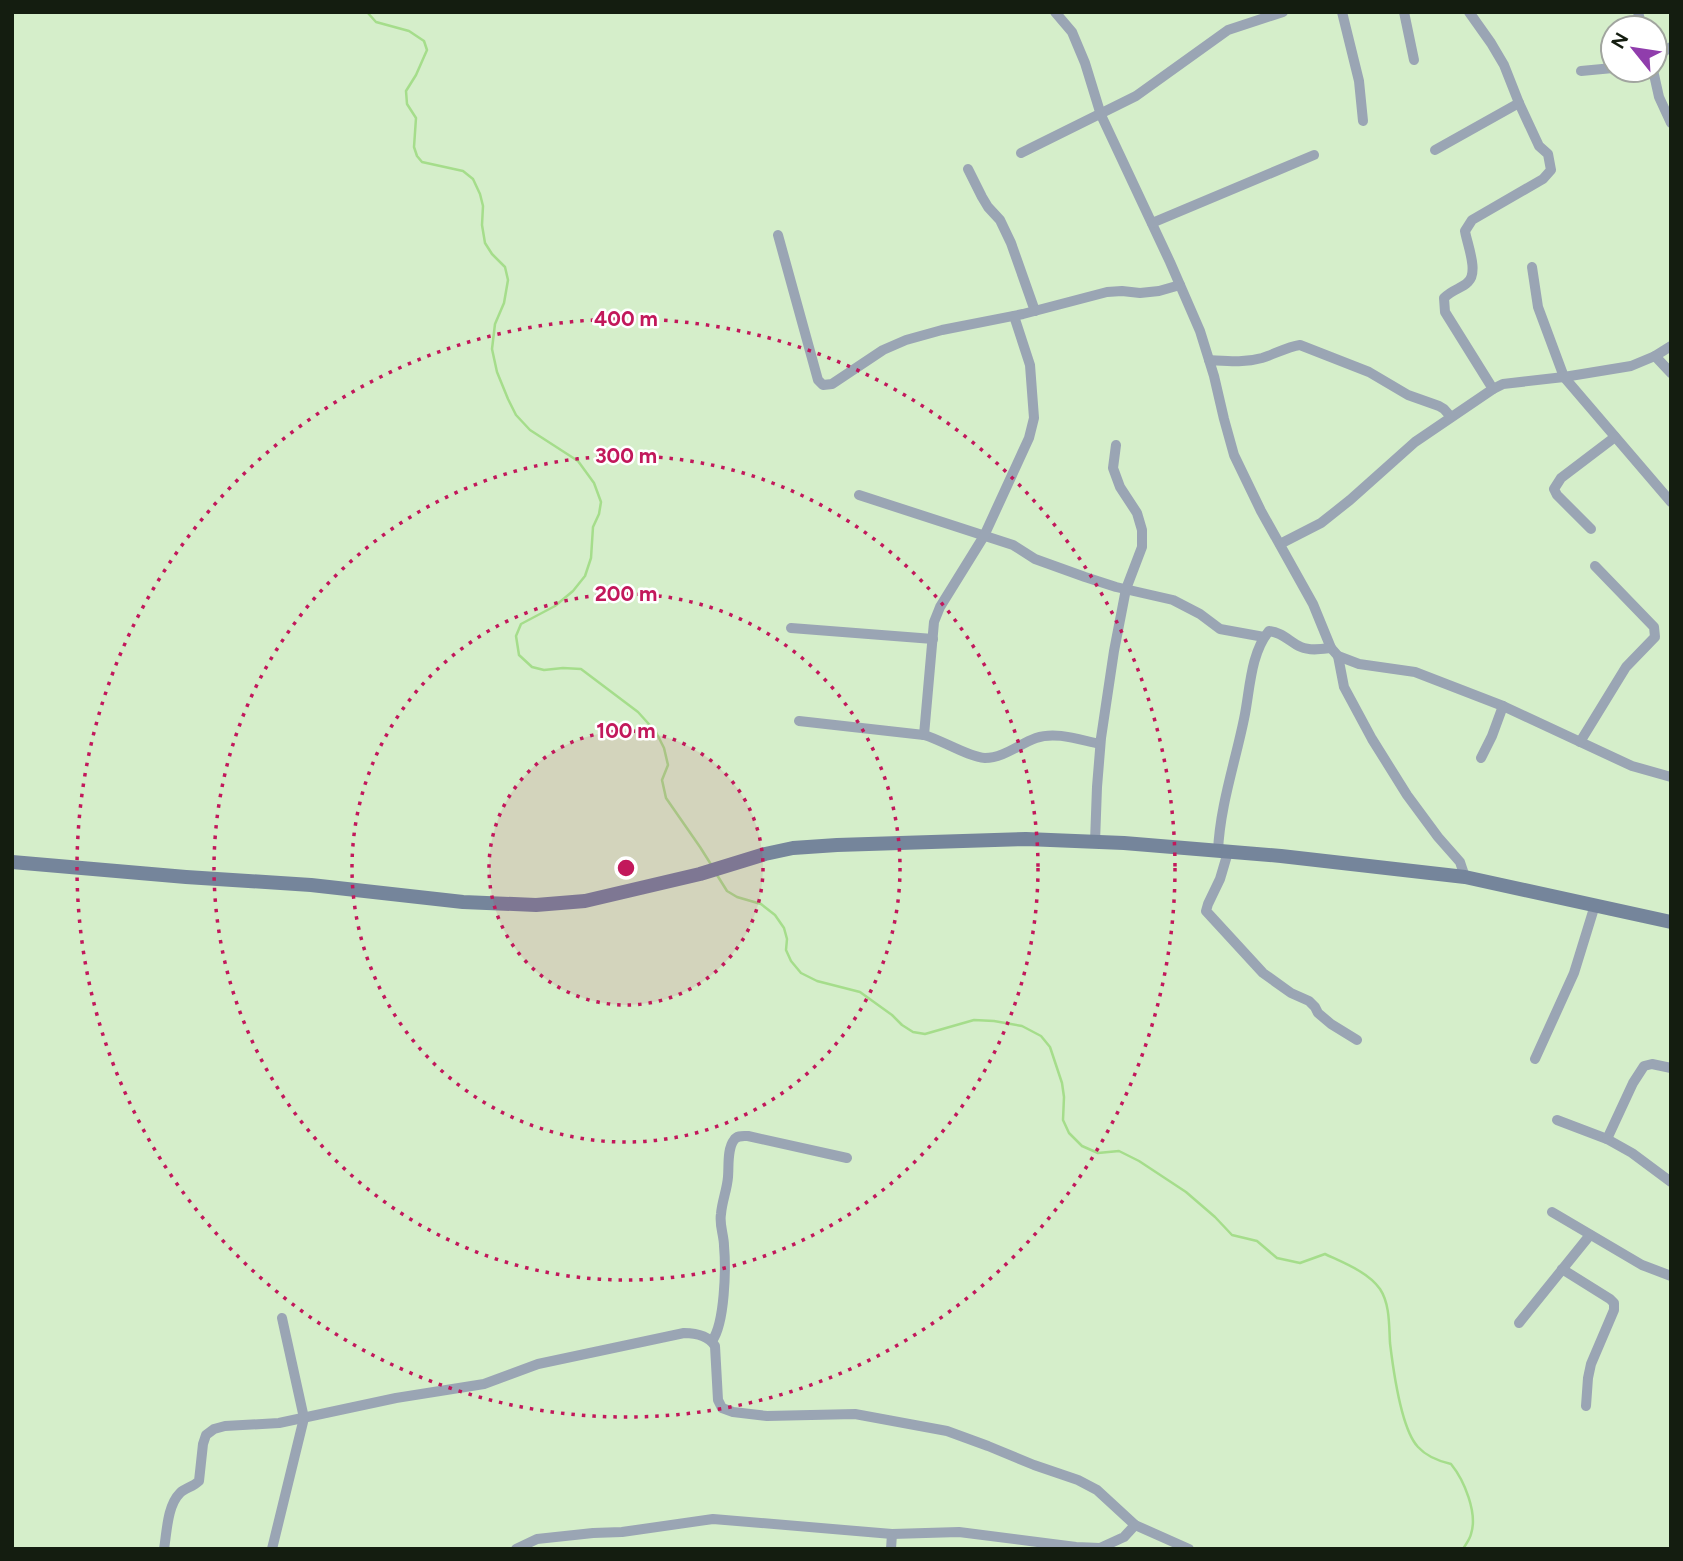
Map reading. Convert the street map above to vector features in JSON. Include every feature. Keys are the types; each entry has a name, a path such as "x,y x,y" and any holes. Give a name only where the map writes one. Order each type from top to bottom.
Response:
{"main road":[{"path":"12,862 311,885 463,902 536,905 584,901 700,874 793,848 1026,839 1304,858 1465,877 1671,922"}],"street":[{"path":"1055,12 1072,32 1101,115 1200,331 1234,455 1261,511 1313,604 1335,652 1344,687 1372,739 1415,806 1460,862 1465,877"},
{"path":"1021,153 1136,96 1228,30 1283,12"},
{"path":"1342,12 1359,81 1363,121"},
{"path":"1404,12 1414,60"},
{"path":"1469,12 1504,65 1518,103 1539,146 1548,154 1551,170 1543,179 1472,220 1465,231 1474,268 1472,279 1444,298 1446,312 1493,389"},
{"path":"1581,71 1599,69"},
{"path":"1656,84 1671,123"},
{"path":"1435,150 1518,103"},
{"path":"1152,223 1314,155"},
{"path":"968,169 1011,243 1035,311"},
{"path":"778,235 818,380 823,385 832,384 883,350 906,340 1107,292 1140,293 1180,285"},
{"path":"1532,267 1538,307 1564,377 1671,502"},
{"path":"924,735 933,622 984,536 1029,438 1034,418 1030,365 1014,316"},
{"path":"1209,360 1248,362 1300,345 1369,372 1408,395 1444,409 1451,417"},
{"path":"1280,544 1321,523 1416,442 1493,389 1503,384 1631,366 1671,346"},
{"path":"1655,356 1671,373"},
{"path":"1591,528 1556,495 1554,489 1561,478 1615,437"},
{"path":"1095,842 1100,744 1114,651 1126,589 1142,547 1142,530 1137,513 1120,487 1113,468 1116,445"},
{"path":"859,495 1013,545 1035,559 1126,589 1173,600 1200,614 1220,629 1264,637"},
{"path":"1580,742 1626,667 1655,637 1654,627 1595,566"},
{"path":"791,628 933,639"},
{"path":"1357,1040 1331,1024 1309,1002 1264,973 1206,911 1220,879 1223,851 1219,828 1254,664 1269,631 1302,647 1335,652 1359,664 1415,672 1503,706 1632,766 1671,777"},
{"path":"1481,758 1503,706"},
{"path":"799,722 924,735 987,758 999,756 1035,738 1045,736 1060,736 1100,744"},
{"path":"1535,1059 1574,973 1595,905"},
{"path":"1607,1139 1633,1083 1644,1066 1652,1064 1671,1068"},
{"path":"1557,1120 1607,1139 1632,1153 1671,1182"},
{"path":"712,1341 719,1329 724,1277 721,1214 734,1139 748,1136 847,1158"},
{"path":"1552,1212 1642,1265 1671,1276"},
{"path":"1519,1323 1590,1235"},
{"path":"1562,1269 1614,1303 1614,1310 1591,1364 1586,1406"},
{"path":"272,1549 304,1418 282,1318"},
{"path":"164,1549 171,1509 182,1491 199,1481 203,1444 206,1435 214,1429 279,1423 396,1398 484,1384 538,1364 684,1333 697,1333 712,1341 715,1346 718,1400 722,1408 766,1416 855,1415 947,1431 1078,1480 1097,1490 1135,1525 1189,1549"},
{"path":"516,1549 537,1539 622,1532 712,1519 892,1534 959,1532 1100,1548 1124,1538 1135,1525"},
{"path":"891,1549 892,1534"}],"waterway":[{"path":"367,12 376,22 409,31 424,41 427,50 406,91 407,104 416,118 414,147 417,156 422,162 463,171 473,179 480,194 485,243 505,267 508,280 504,303 495,324 492,349 497,372 508,399 516,415 530,430 578,461 594,483 601,502 593,527 591,558 585,576 573,591 555,606 521,624 516,636 519,655 532,667 544,670 581,669 638,712 656,732 664,748 668,765 662,780 666,798 712,866"},
{"path":"717,875 727,891 761,904 775,915 784,928 786,950 801,973 817,981 860,992 913,1032 925,1034 974,1020 1022,1026 1041,1036 1050,1047 1062,1083 1063,1120 1069,1133 1082,1146 1098,1153 1119,1151 1139,1161 1186,1192 1232,1235 1257,1241 1277,1258 1300,1263 1325,1254 1355,1268 1375,1283 1387,1308 1396,1382 1407,1427 1421,1450 1433,1458 1451,1464 1469,1497 1473,1526 1463,1549"}]}
